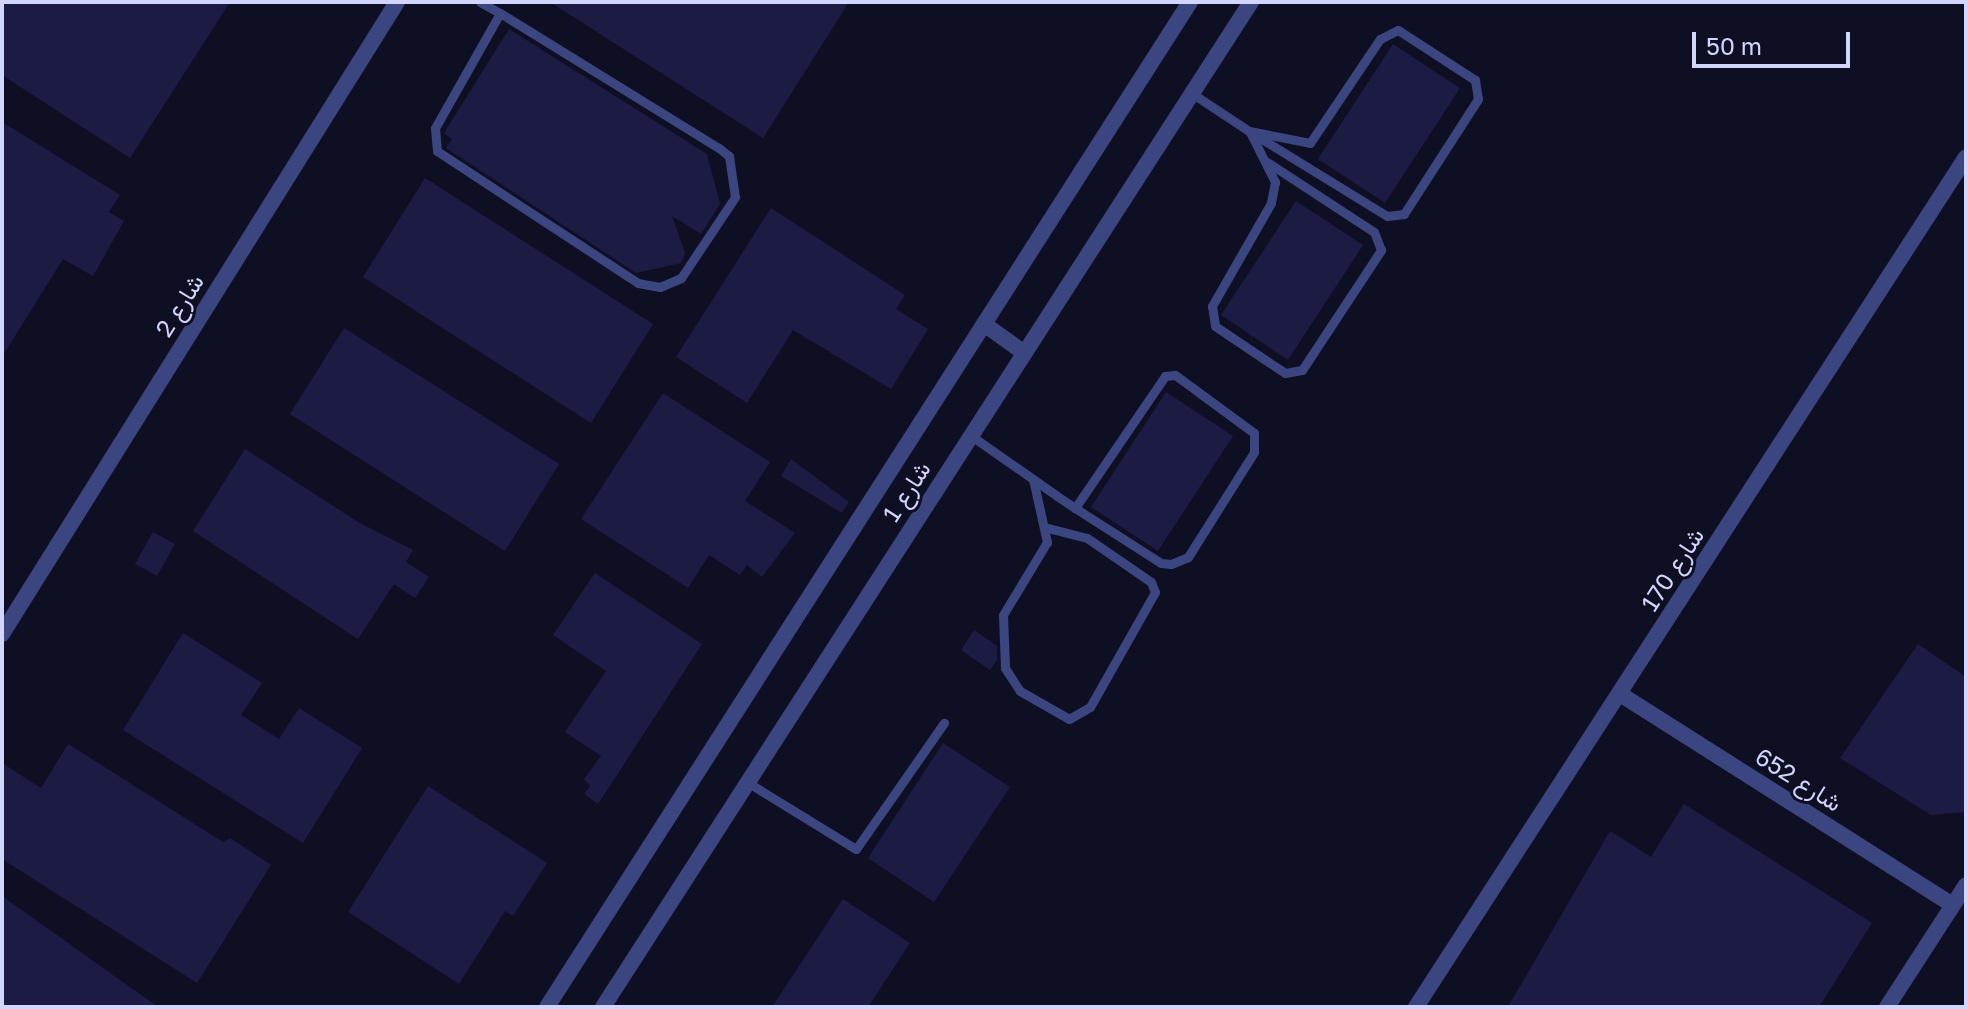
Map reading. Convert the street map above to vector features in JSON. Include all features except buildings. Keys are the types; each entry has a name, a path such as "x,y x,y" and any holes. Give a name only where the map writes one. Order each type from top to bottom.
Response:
{"street":[{"name":"شارع 2","path":"2,634 397,2"},
{"name":"شارع 1","path":"547,1007 1190,2"},
{"name":"شارع 1","path":"603,1007 1251,2"},
{"name":"شارع 170","path":"1416,1007 1966,157"},
{"path":"984,324 1023,352"},
{"name":"شارع 652","path":"1620,694 1953,905"},
{"path":"1887,1007 1966,885"}],"lane":[{"path":"480,2 500,13 729,156 735,197 681,278 660,287 638,283 437,151 435,128 500,13"},
{"path":"1193,94 1249,131 1387,216 1404,214 1478,99 1475,80 1398,30 1380,39 1310,143 1249,131"},
{"path":"1249,131 1275,182 1271,203 1212,306 1215,326 1285,373 1302,370 1381,250 1374,232 1267,162"},
{"path":"970,435 1075,508 1161,563 1178,563 1188,557 1254,452 1254,433 1175,375 1165,376 1075,508"},
{"path":"1033,479 1048,528 1040,561 1003,615 1005,668 1020,691 1069,719 1090,707 1155,592 1151,582 1087,538 1048,528"},
{"path":"747,782 856,849 944,723"}]}
